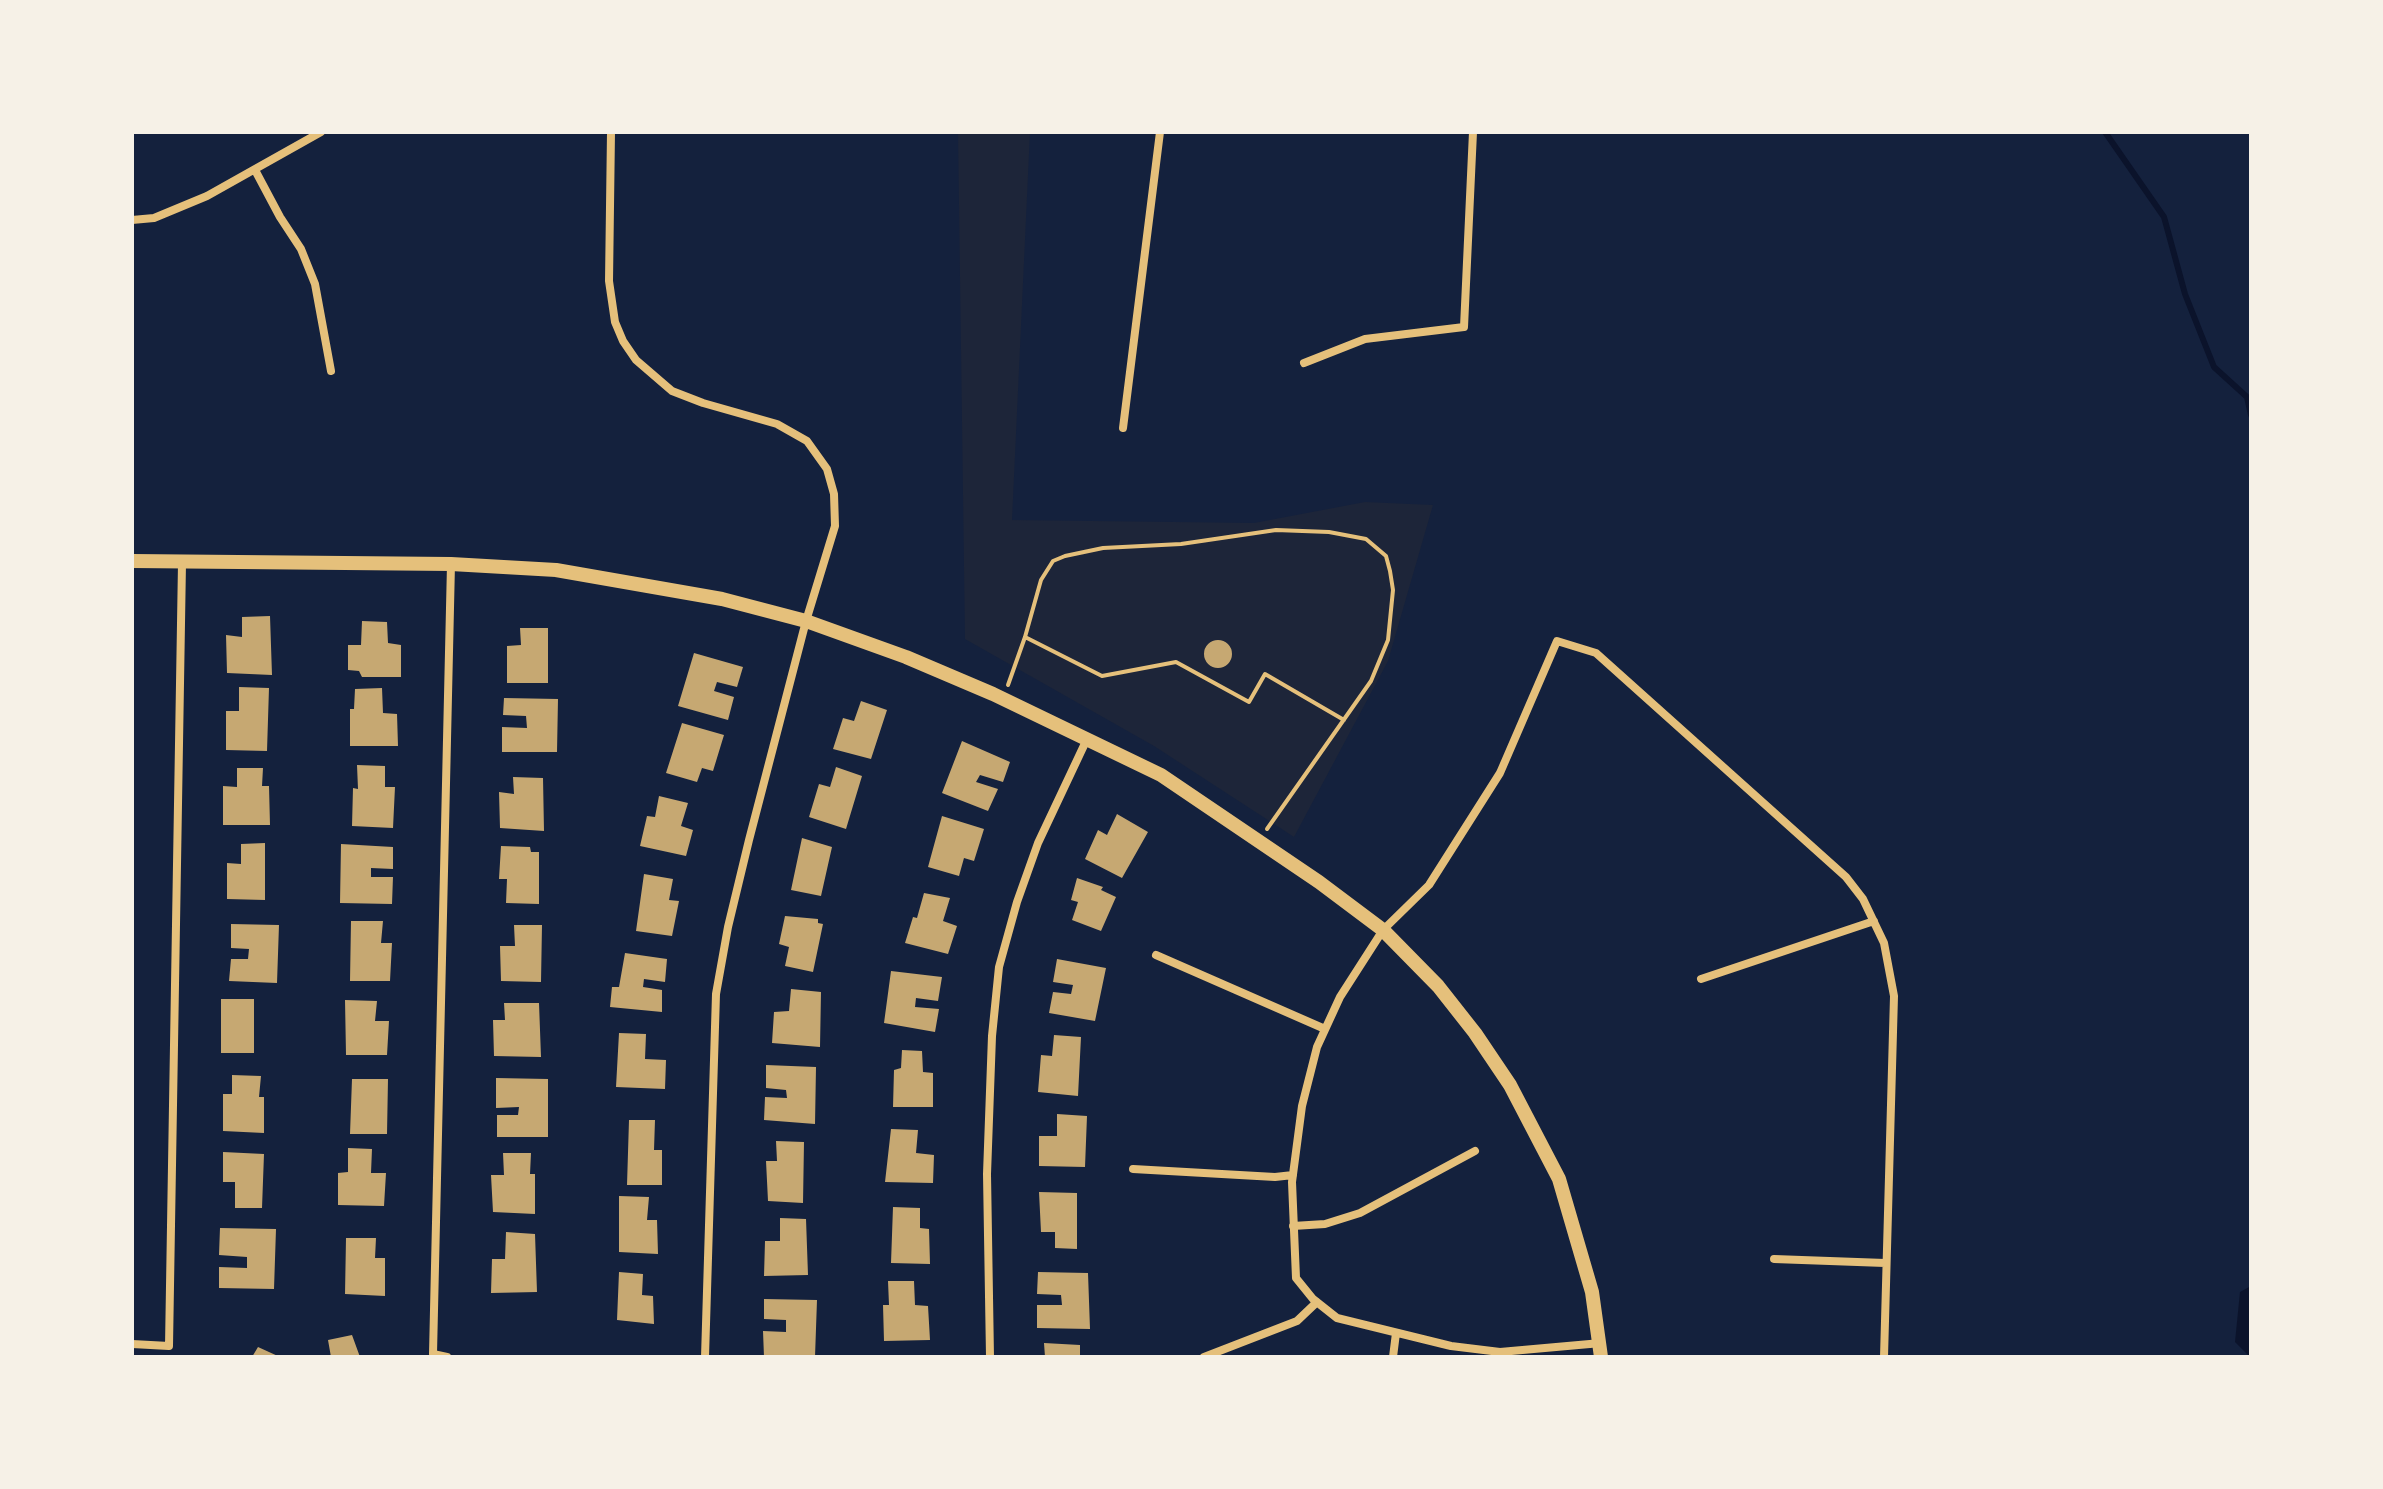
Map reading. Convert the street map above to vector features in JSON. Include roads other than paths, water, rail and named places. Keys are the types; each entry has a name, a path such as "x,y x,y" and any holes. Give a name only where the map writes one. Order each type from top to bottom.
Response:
{"street":[{"path":"132,220 154,218 207,196 321,132"},
{"path":"611,132 609,281 615,322 623,341 636,360 672,391 777,424 807,441 827,469 834,494 835,526 806,621 728,927 716,994 705,1357"},
{"path":"1123,428 1160,132"},
{"path":"1304,363 1365,339 1464,327 1473,132"},
{"path":"255,170 301,249 315,284 331,371"},
{"path":"132,561 451,564 556,570 722,599 806,621 906,657 1161,775 1383,930 1438,986 1510,1085 1559,1179 1589,1278 1601,1350 1500,1352 1451,1346 1337,1318 1317,1302 1296,1278 1293,1175 1302,1106 1317,1047 1340,997 1383,930 1429,885 1500,773 1557,641 1596,653 1846,877 1863,899 1874,921 1887,954 1894,996 1884,1357"},
{"path":"132,1344 169,1346 182,563"},
{"path":"447,1357 433,1354 451,564"},
{"path":"990,1357 987,1174 992,1036 999,967 1038,843 1087,739"},
{"path":"1701,979 1874,921"},
{"path":"1156,955 1325,1029"},
{"path":"1293,1226 1325,1224 1360,1213 1475,1151"},
{"path":"1133,1169 1275,1177 1293,1175"},
{"path":"1774,1259 1885,1263"},
{"path":"1204,1357 1297,1321 1317,1302"},
{"path":"1393,1357 1396,1333"}],"waterway":[{"path":"2105,132 2164,217 2185,294 2214,367 2247,397 2251,415"}]}
